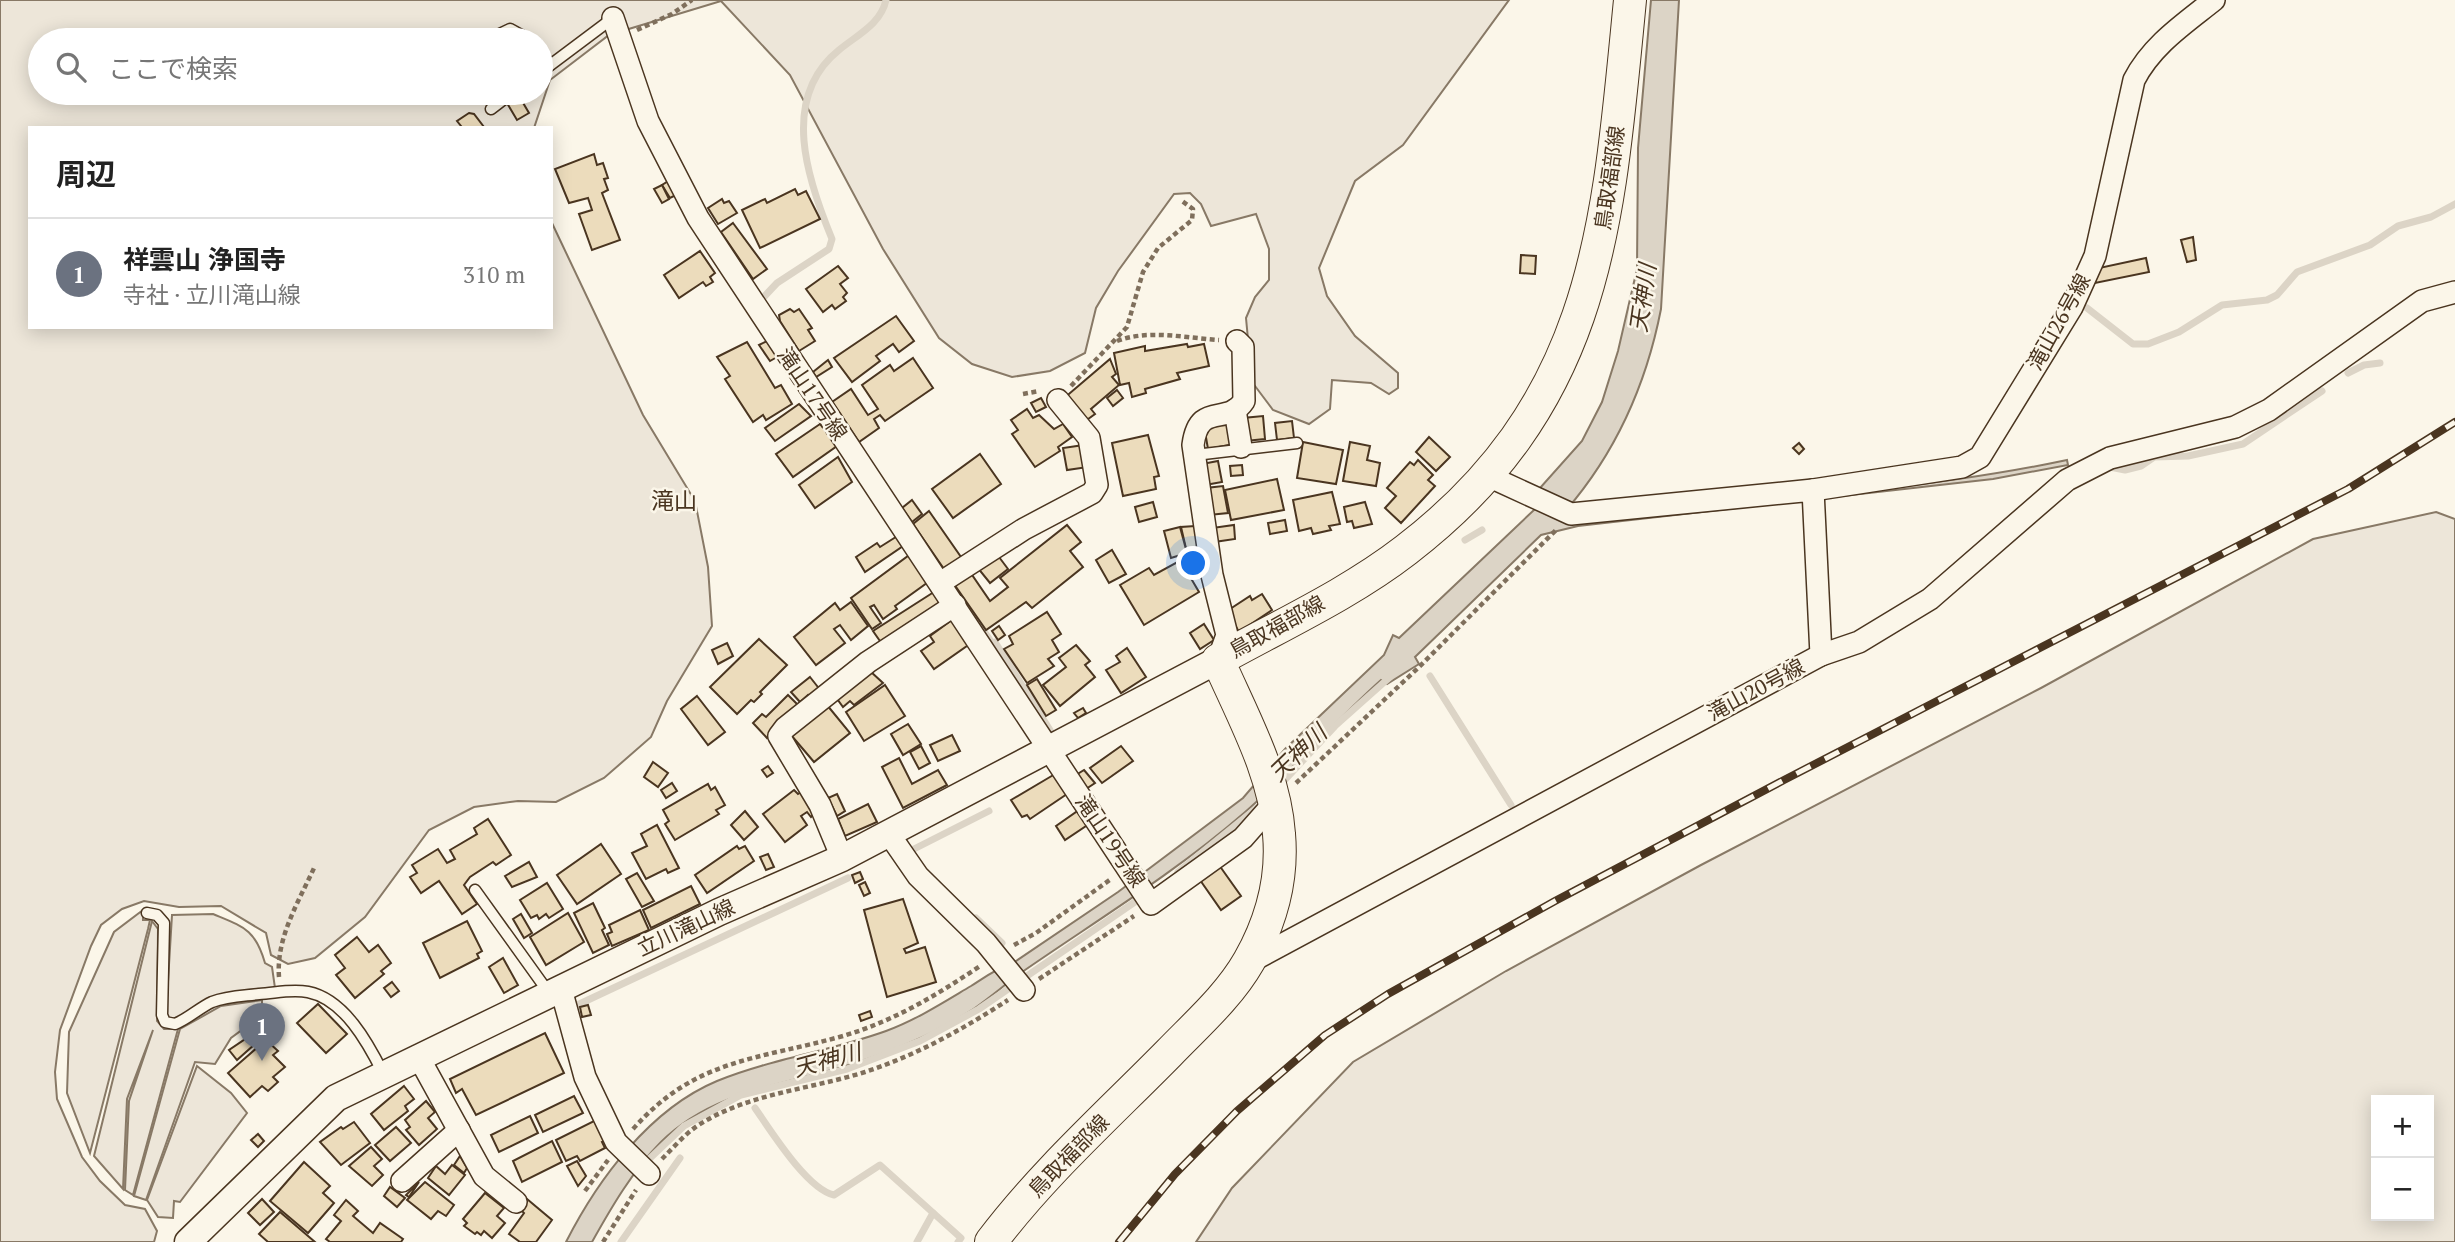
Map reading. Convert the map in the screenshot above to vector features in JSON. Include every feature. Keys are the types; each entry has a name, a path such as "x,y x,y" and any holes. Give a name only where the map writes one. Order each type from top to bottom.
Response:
{"main road":[{"name":"鳥取福部線","path":"991,1242 1043,1181 1208,1013 1248,963 1268,922 1279,874 1279,833 1274,800 1261,760 1218,660 1377,571 1430,530 1486,475 1526,423 1556,373 1586,298 1612,180 1630,0"}],"street":[{"name":"滝山26号線","path":"1813,490 1962,467 1980,457 2072,307 2095,256 2134,80 2143,62 2168,36 2214,0"},
{"name":"滝山17号線","path":"616,27 648,121 698,218 762,319 955,605 1049,750"},
{"path":"1821,655 1859,642 1930,599 2067,480 2110,458 2235,427 2258,416 2422,301 2455,292"},
{"path":"1218,660 1227,635 1212,575 1195,455 1195,428 1203,420 1235,410 1244,401 1243,346 1237,341"},
{"path":"940,583 1024,529 1092,493 1097,485 1089,438 1058,400"},
{"path":"1235,410 1241,447"},
{"path":"1486,475 1568,514 1813,490"},
{"name":"滝山20号線","path":"1248,963 1821,655 1813,490"},
{"path":"842,858 820,805 779,736 785,728 868,662 955,605"},
{"name":"立川滝山線","path":"188,1242 268,1160 336,1098 719,912 842,858 1218,660"},
{"name":"滝山19号線","path":"1049,750 1152,904 1243,838 1274,800"},
{"path":"889,834 918,876 995,954 1024,989"},
{"path":"555,992 585,1077 622,1148 647,1172"},
{"path":"418,1056 484,1176 516,1202"},
{"path":"402,1181 458,1130"}],"lane":[{"path":"553,63 616,27"},
{"path":"491,108 495,105"},
{"path":"1195,455 1241,447 1297,443"},
{"path":"475,890 555,992"},
{"path":"147,913 157,915 164,923 162,1014 165,1022 175,1024 209,1003 230,996 310,992 328,1001 367,1042 383,1073"}],"path":[{"path":"616,27 648,26 692,0"},
{"path":"1058,400 1115,342 1133,314 1143,272 1158,248 1195,215 1182,201"},
{"path":"1115,342 1133,335 1146,334 1237,341"},
{"path":"1274,800 1418,668 1568,514"},
{"path":"278,992 278,954 286,929 314,868"},
{"path":"585,1191 672,1091 725,1064 844,1036 885,1021 931,999 995,954 1036,933 1127,868"},
{"path":"603,1242 647,1172 695,1128 754,1099 865,1072 920,1052 968,1026 1152,904"}],"shaded area":[{"path":"0,0 1509,0 1403,145 1355,181 1319,268 1327,296 1355,336 1398,373 1398,388 1389,394 1371,383 1332,380 1330,409 1309,424 1273,410 1252,382 1246,318 1255,297 1269,280 1269,249 1256,214 1211,226 1201,204 1190,193 1174,194 1118,271 1096,308 1085,353 1050,371 1012,377 972,364 939,338 883,249 790,75 721,1 609,35 553,78 553,28 28,28 28,105 542,105 535,126 28,126 28,329 553,329 553,225 643,415 695,501 708,567 712,626 667,701 651,737 604,778 556,802 518,801 474,807 429,830 365,917 315,958 288,964 271,955 266,933 221,906 179,907 144,901 122,909 101,925 60,1030 55,1072 57,1099 82,1157 100,1181 125,1205 145,1209 157,1231 154,1242 0,1242"},
{"path":"2436,512 2455,519 2455,1242 1196,1242 1232,1188 1353,1062 1506,971 1701,865 2041,688 2313,539"},
{"path":"143,910 143,920 150,920 90,1153 67,1093 69,1032 114,932"},
{"path":"213,914 240,926 252,936 265,963 272,967 275,988 246,990 170,1020 166,1015 172,915"},
{"path":"152,921 158,929 157,1021 164,1029 178,1029 133,1195 125,1190 129,1101 153,1030 127,1099 123,1189 94,1156"},
{"path":"262,1000 262,1015 231,1038 215,1064 195,1062 146,1200 134,1196 180,1029 221,1006"},
{"path":"197,1066 231,1093 247,1113 180,1202 174,1201 173,1218 158,1217 147,1200"}],"water":[{"name":"天神川","path":"1651,0 1679,0 1661,309 1646,366 1625,420 1580,494 1561,516 1878,489 2004,472 2067,460 2068,465 1993,479 1578,526 1541,535 1415,657 1419,664 1387,684 1381,680 1244,813 1164,875 1025,970 975,1008 943,1027 875,1057 745,1093 701,1112 680,1125 651,1153 623,1190 592,1242 566,1242 594,1194 628,1148 670,1109 693,1093 738,1073 865,1038 919,1016 996,970 1013,963 1118,892 1243,798 1285,749 1384,655 1393,635 1399,638 1534,510 1540,488 1582,441 1602,402 1618,351 1637,269 1638,148"}],"building":[{"path":"508,105 524,105 529,113 517,120"},
{"path":"469,113 474,114 483,126 461,126 457,121"},
{"path":"594,154 597,165 603,163 608,178 604,179 608,190 602,193 620,240 592,250 579,214 592,210 588,198 569,203 555,169"},
{"path":"670,180 678,194 670,198 662,185"},
{"path":"662,185 669,199 662,203 654,189"},
{"path":"795,189 798,195 806,191 820,219 760,248 742,210 765,199 767,203"},
{"path":"722,199 724,203 729,201 737,213 718,224 708,208"},
{"path":"733,223 767,269 753,279 721,232"},
{"path":"2193,237 2196,260 2187,262 2181,240"},
{"path":"700,251 715,273 710,277 713,282 706,286 703,282 679,298 664,275"},
{"path":"1521,255 1536,256 1535,274 1520,273"},
{"path":"2146,258 2149,272 2095,283 2099,268"},
{"path":"838,266 848,278 840,284 847,293 843,297 846,301 835,309 832,305 823,312 806,289"},
{"path":"790,309 794,312 799,309 812,328 808,330 815,341 799,351 780,321 779,315"},
{"path":"896,316 914,341 899,352 893,344 876,356 880,361 852,382 834,358"},
{"path":"767,341 777,357 770,361 759,345"},
{"path":"747,342 775,388 781,385 792,404 766,420 763,415 753,422 725,379 730,376 717,357"},
{"path":"1187,344 1188,347 1204,344 1209,366 1177,373 1180,379 1145,389 1146,393 1132,397 1129,383 1120,385 1114,353 1145,346 1145,351"},
{"path":"913,358 933,388 885,421 880,415 874,419 879,428 859,442 832,402 851,389 868,415 878,409 862,385 890,365 894,371"},
{"path":"1110,359 1116,374 1112,377 1119,385 1091,409 1095,414 1084,422 1063,399"},
{"path":"828,360 832,367 816,377 813,372"},
{"path":"1117,390 1123,398 1113,406 1107,398"},
{"path":"1041,398 1046,407 1036,412 1031,403"},
{"path":"799,404 811,416 775,441 765,428"},
{"path":"1027,409 1033,418 1039,415 1054,429 1063,424 1072,437 1058,447 1060,451 1035,467 1012,434 1018,430 1011,420"},
{"path":"1263,416 1265,439 1245,441 1243,418"},
{"path":"1230,421 1234,444 1208,449 1204,426"},
{"path":"1292,421 1294,438 1277,440 1275,423"},
{"path":"820,424 837,446 793,477 776,454"},
{"path":"1148,435 1159,476 1154,477 1156,489 1123,496 1112,443"},
{"path":"1429,437 1450,457 1436,471 1416,452"},
{"path":"1303,442 1343,450 1336,484 1297,478"},
{"path":"1350,442 1370,446 1367,460 1380,463 1376,486 1343,481"},
{"path":"1799,443 1804,449 1799,454 1793,448"},
{"path":"1084,445 1088,467 1067,470 1063,448"},
{"path":"980,454 1001,484 953,518 932,489"},
{"path":"838,457 852,482 815,508 799,485"},
{"path":"1418,460 1433,475 1428,480 1435,486 1401,523 1385,508 1396,496 1387,488 1410,462 1414,465"},
{"path":"1218,461 1222,482 1205,485 1202,464"},
{"path":"1242,465 1243,475 1231,476 1230,466"},
{"path":"1277,479 1284,510 1231,520 1225,490"},
{"path":"1223,486 1228,513 1209,515 1206,488"},
{"path":"1332,492 1340,524 1329,526 1331,530 1313,534 1311,528 1299,531 1293,500"},
{"path":"912,500 922,514 912,522 902,508"},
{"path":"1153,502 1157,517 1139,522 1135,507"},
{"path":"1365,502 1372,524 1354,528 1352,521 1347,522 1344,507"},
{"path":"929,511 961,557 944,569 913,524"},
{"path":"1285,520 1287,531 1270,534 1268,523"},
{"path":"1067,525 1081,542 1070,551 1083,567 1032,608 1026,602 986,630 954,584 970,572 990,601 1008,587 1000,578"},
{"path":"1234,525 1235,539 1214,542 1212,528"},
{"path":"1195,526 1201,555 1188,557 1181,527"},
{"path":"1180,527 1187,553 1171,558 1164,531"},
{"path":"899,535 906,544 865,572 856,557 877,543 880,547"},
{"path":"1112,550 1126,574 1109,583 1096,560"},
{"path":"912,553 931,580 895,606 897,609 883,619 874,605 870,607 881,623 872,629 851,598"},
{"path":"996,553 1008,569 990,583 977,567"},
{"path":"1183,559 1195,572 1189,575 1199,592 1144,625 1120,585 1149,568 1154,575"},
{"path":"937,590 946,602 882,644 873,631"},
{"path":"1262,594 1272,610 1239,632 1227,611 1250,596 1252,600"},
{"path":"851,602 868,626 851,640 840,625 834,629 845,643 816,665 794,637 835,603 840,610"},
{"path":"1047,612 1061,634 1052,640 1059,652 1048,659 1054,666 1027,683 1004,649 1013,644 1009,636"},
{"path":"956,617 974,641 934,669 921,651 934,642 930,636"},
{"path":"1204,624 1214,640 1200,649 1190,633"},
{"path":"999,626 1005,635 998,640 992,631"},
{"path":"759,639 787,665 760,692 762,694 754,702 751,700 737,714 710,687"},
{"path":"727,643 733,656 718,664 712,650"},
{"path":"1076,645 1090,661 1085,665 1095,677 1060,706 1043,685 1066,667 1059,658"},
{"path":"1127,648 1146,677 1121,693 1106,670 1120,662 1116,656"},
{"path":"870,671 883,683 854,705 850,701 843,707 835,696"},
{"path":"810,677 821,691 811,699 808,695 800,702 791,692"},
{"path":"1037,679 1056,710 1046,716 1027,685"},
{"path":"885,685 905,716 864,741 846,712"},
{"path":"788,695 801,708 767,738 753,723 762,714 766,717"},
{"path":"697,696 725,732 708,745 681,709"},
{"path":"827,705 850,733 814,762 791,735"},
{"path":"1083,708 1086,713 1078,718 1074,713"},
{"path":"908,724 921,744 903,755 891,734"},
{"path":"952,735 960,751 938,761 930,745"},
{"path":"921,746 930,763 919,769 910,752"},
{"path":"1121,746 1133,761 1102,783 1090,768"},
{"path":"899,758 912,784 938,770 947,785 903,808 882,767"},
{"path":"653,762 668,773 658,787 644,777"},
{"path":"768,766 773,773 767,777 762,770"},
{"path":"1084,770 1095,783 1086,789 1076,775"},
{"path":"1055,774 1067,794 1030,819 1027,815 1022,817 1011,800"},
{"path":"672,783 677,791 666,798 661,790"},
{"path":"708,784 711,790 715,787 725,805 716,810 719,814 675,840 665,824 669,821 663,810"},
{"path":"794,790 798,794 804,790 816,812 811,817 807,812 801,816 807,825 785,842 763,814"},
{"path":"837,794 845,811 837,816 828,798"},
{"path":"868,804 877,822 845,836 838,819"},
{"path":"1079,810 1089,824 1065,840 1056,826"},
{"path":"745,811 758,827 744,840 731,825"},
{"path":"488,819 511,855 496,865 493,862 470,877 464,885 477,904 462,914 439,881 421,893 410,877 417,873 412,865 438,849 447,863 455,859 450,850 477,834 474,828"},
{"path":"657,825 679,868 668,873 666,869 646,879 632,853 647,846 641,834"},
{"path":"601,844 621,874 577,904 557,875"},
{"path":"737,846 739,849 745,846 754,861 707,893 695,875"},
{"path":"768,854 774,867 766,870 760,857"},
{"path":"529,862 537,877 512,887 505,876"},
{"path":"1219,865 1241,896 1221,910 1200,880"},
{"path":"860,872 863,879 855,883 852,875"},
{"path":"637,873 654,901 642,907 626,879"},
{"path":"865,882 870,893 864,896 859,885"},
{"path":"547,883 563,909 549,918 546,914 539,919 537,915 531,918 520,900"},
{"path":"691,886 700,904 651,928 643,910"},
{"path":"903,899 918,943 904,949 906,953 925,947 936,982 887,997 864,910"},
{"path":"593,903 605,928 602,930 609,945 593,953 574,913"},
{"path":"640,910 649,930 612,946 607,934 612,932 609,925"},
{"path":"568,913 584,942 546,965 530,937"},
{"path":"521,914 532,933 524,938 513,919"},
{"path":"467,921 482,951 477,954 479,958 440,978 423,943"},
{"path":"357,937 369,952 378,945 391,963 381,971 384,974 355,998 336,975 345,968 335,955"},
{"path":"503,958 518,985 504,993 489,967"},
{"path":"392,982 399,991 391,997 384,988"},
{"path":"318,1004 347,1034 326,1053 297,1023"},
{"path":"588,1005 591,1015 582,1017 580,1007"},
{"path":"870,1011 872,1017 861,1021 859,1015"},
{"path":"260,1029 265,1035 237,1060 229,1050"},
{"path":"545,1033 564,1073 476,1115 462,1089 456,1093 450,1079"},
{"path":"266,1040 278,1051 273,1055 285,1067 273,1077 278,1082 268,1091 262,1086 250,1097 228,1073"},
{"path":"404,1086 414,1099 405,1106 408,1111 384,1130 371,1114"},
{"path":"574,1096 583,1113 543,1132 535,1115"},
{"path":"426,1101 435,1112 428,1118 437,1129 419,1145 406,1130 410,1127 405,1120"},
{"path":"530,1116 538,1133 499,1152 491,1135"},
{"path":"596,1120 606,1140 602,1142 605,1148 580,1161 577,1156 566,1161 556,1140"},
{"path":"354,1122 370,1143 341,1165 320,1142 341,1127 343,1129"},
{"path":"396,1127 411,1143 390,1161 375,1145"},
{"path":"258,1134 264,1141 258,1147 251,1140"},
{"path":"552,1141 562,1162 522,1182 513,1161"},
{"path":"371,1147 382,1159 374,1166 383,1175 372,1186 349,1166"},
{"path":"460,1156 467,1168 464,1173 454,1165"},
{"path":"577,1161 586,1176 578,1186 567,1166"},
{"path":"304,1162 330,1186 323,1193 334,1203 308,1233 270,1201"},
{"path":"452,1165 465,1175 449,1195 428,1178 436,1166 445,1174"},
{"path":"419,1182 409,1197 406,1195"},
{"path":"425,1182 454,1205 446,1216 438,1211 431,1219 407,1200"},
{"path":"390,1187 405,1198 397,1207 384,1196"},
{"path":"485,1193 504,1208 497,1216 505,1223 492,1238 484,1231 481,1235 477,1232 475,1234 464,1226 467,1223 463,1219"},
{"path":"262,1199 274,1212 260,1225 248,1213"},
{"path":"527,1199 552,1220 536,1242 520,1242 509,1234 524,1213 520,1209"},
{"path":"346,1200 358,1211 353,1216 373,1233 380,1223 403,1239 401,1242 330,1242 326,1239 341,1221 334,1215"},
{"path":"280,1212 315,1242 268,1242 259,1234"}],"waterway":[{"path":"764,305 761,300 777,283 829,249 832,239 815,192 804,141 804,116 809,92 820,70 839,50 874,22 886,0"},
{"path":"2087,308 2133,344 2148,344 2179,332 2222,305 2267,300 2277,295 2297,272 2370,245 2398,226 2431,217 2455,204"},
{"path":"2348,373 2364,365 2380,363"},
{"path":"2110,467 2125,470 2141,466 2154,457 2188,456 2243,444 2322,391"},
{"path":"1465,540 1482,530"},
{"path":"974,617 992,643 995,642 1050,730"},
{"path":"1430,676 1511,805"},
{"name":"天神川","path":"1279,786 1335,726 1390,677"},
{"path":"1178,872 1258,807"},
{"path":"913,855 910,851 989,811"},
{"path":"574,1010 573,1007 848,878"},
{"name":"天神川","path":"646,1162 684,1126 741,1095 847,1069 920,1041 979,1009 1142,897"},
{"path":"976,918 1002,943"},
{"path":"755,1108 790,1158 824,1190 834,1195 880,1165 961,1238 958,1242"},
{"path":"621,1242 680,1158"},
{"path":"917,1242 933,1213"}],"railway":[{"path":"1119,1242 1175,1174 1237,1111 1325,1035 1388,994 1555,901 1784,780 2348,489 2455,422"}],"place":[{"name":"祥雲山 浄国寺","path":"262,1061"}],"district":[{"name":"滝山","path":"674,501"}]}
